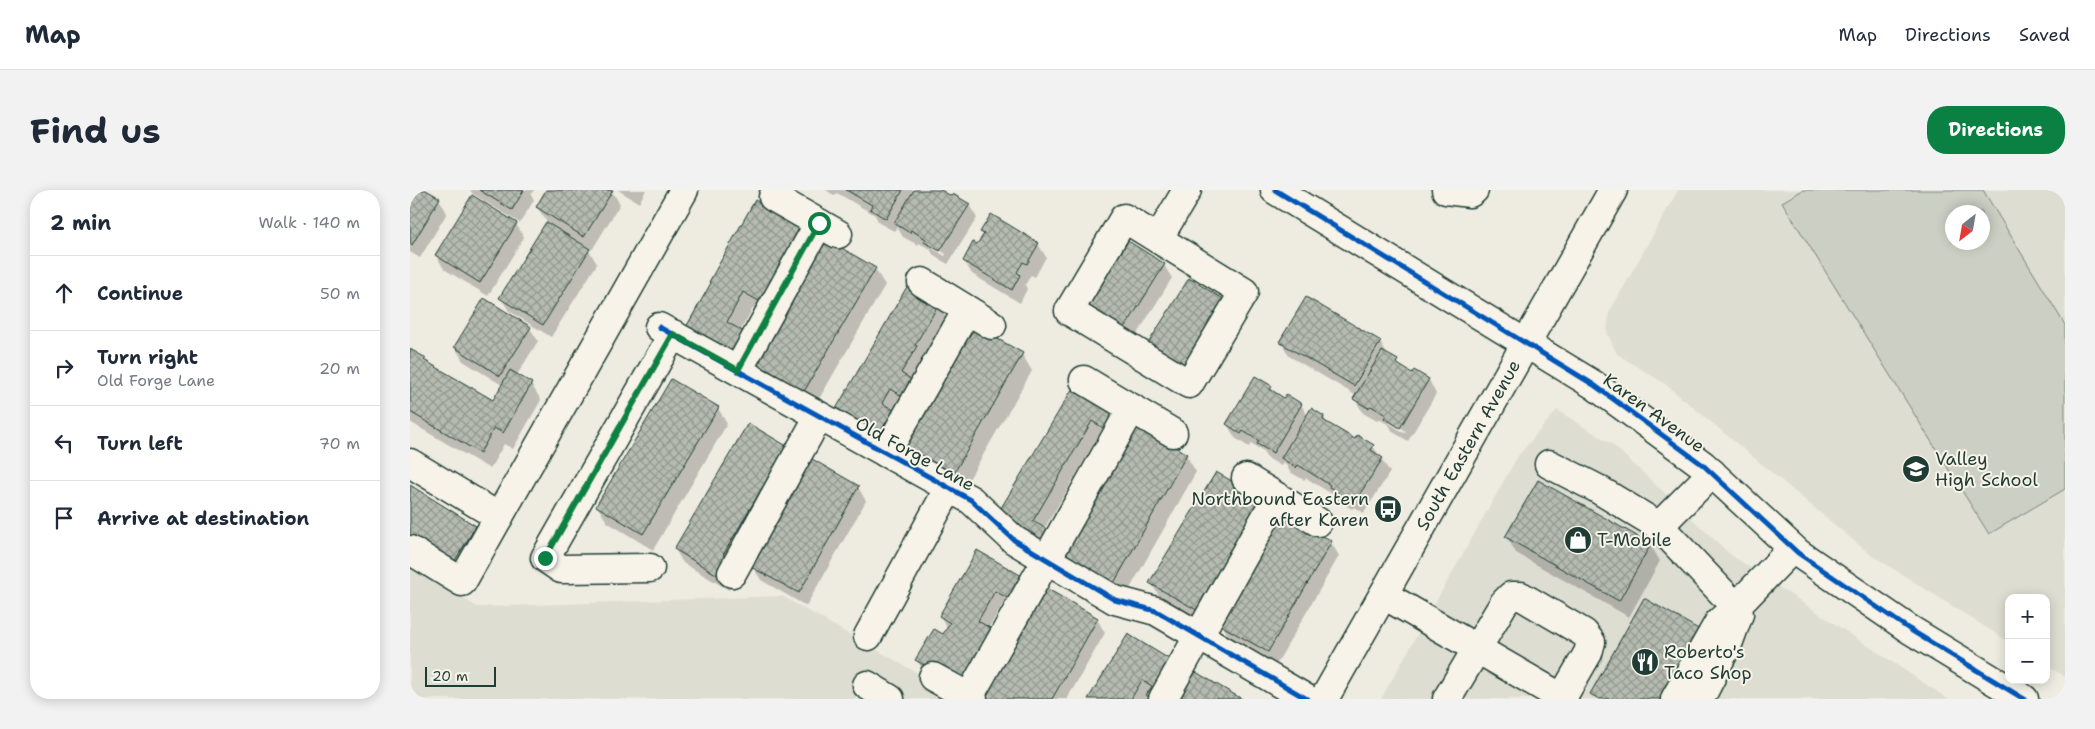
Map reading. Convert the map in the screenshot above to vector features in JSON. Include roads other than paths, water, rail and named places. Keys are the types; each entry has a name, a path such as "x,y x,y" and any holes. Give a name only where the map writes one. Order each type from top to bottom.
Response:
{"street":[{"path":"410,550 462,582 684,190"},
{"path":"1158,239 1187,190"},
{"name":"Karen Avenue","path":"1275,190 1594,385 1712,473 1792,549 1909,629 2024,699"},
{"path":"1446,190 1470,193 1474,190"},
{"name":"South Eastern Avenue","path":"1324,699 1613,190"},
{"path":"738,370 828,228 773,197"},
{"path":"1124,218 1158,239 1244,292 1189,384 1069,312 1124,218"},
{"path":"922,282 992,325"},
{"path":"886,453 967,310"},
{"name":"Old Forge Lane","path":"650,568 561,568 545,558 666,331 971,500 1014,540 1115,600 1156,611 1307,699"},
{"path":"1084,380 1172,433"},
{"path":"934,677 971,698 1046,559 1132,408"},
{"path":"732,573 819,416"},
{"path":"410,464 499,517"},
{"path":"1549,464 1596,488 1659,526 1736,607 1739,614 1728,644 1700,699"},
{"path":"1659,526 1712,473"},
{"path":"1246,478 1318,522"},
{"path":"868,636 949,488"},
{"path":"1163,699 1278,497"},
{"path":"1675,699 1719,622 1792,549"},
{"path":"1384,595 1477,649 1563,698 1588,653 1591,642 1584,633 1521,596 1511,596 1504,603 1477,649 1447,699"},
{"path":"867,685 890,699"}],"place":[{"name":"Valley High School","path":"1916,469"},
{"name":"Northbound Eastern after Karen","path":"1388,509"},
{"name":"T-Mobile","path":"1578,540"},
{"name":"Roberto's Taco Shop","path":"1645,662"}]}
